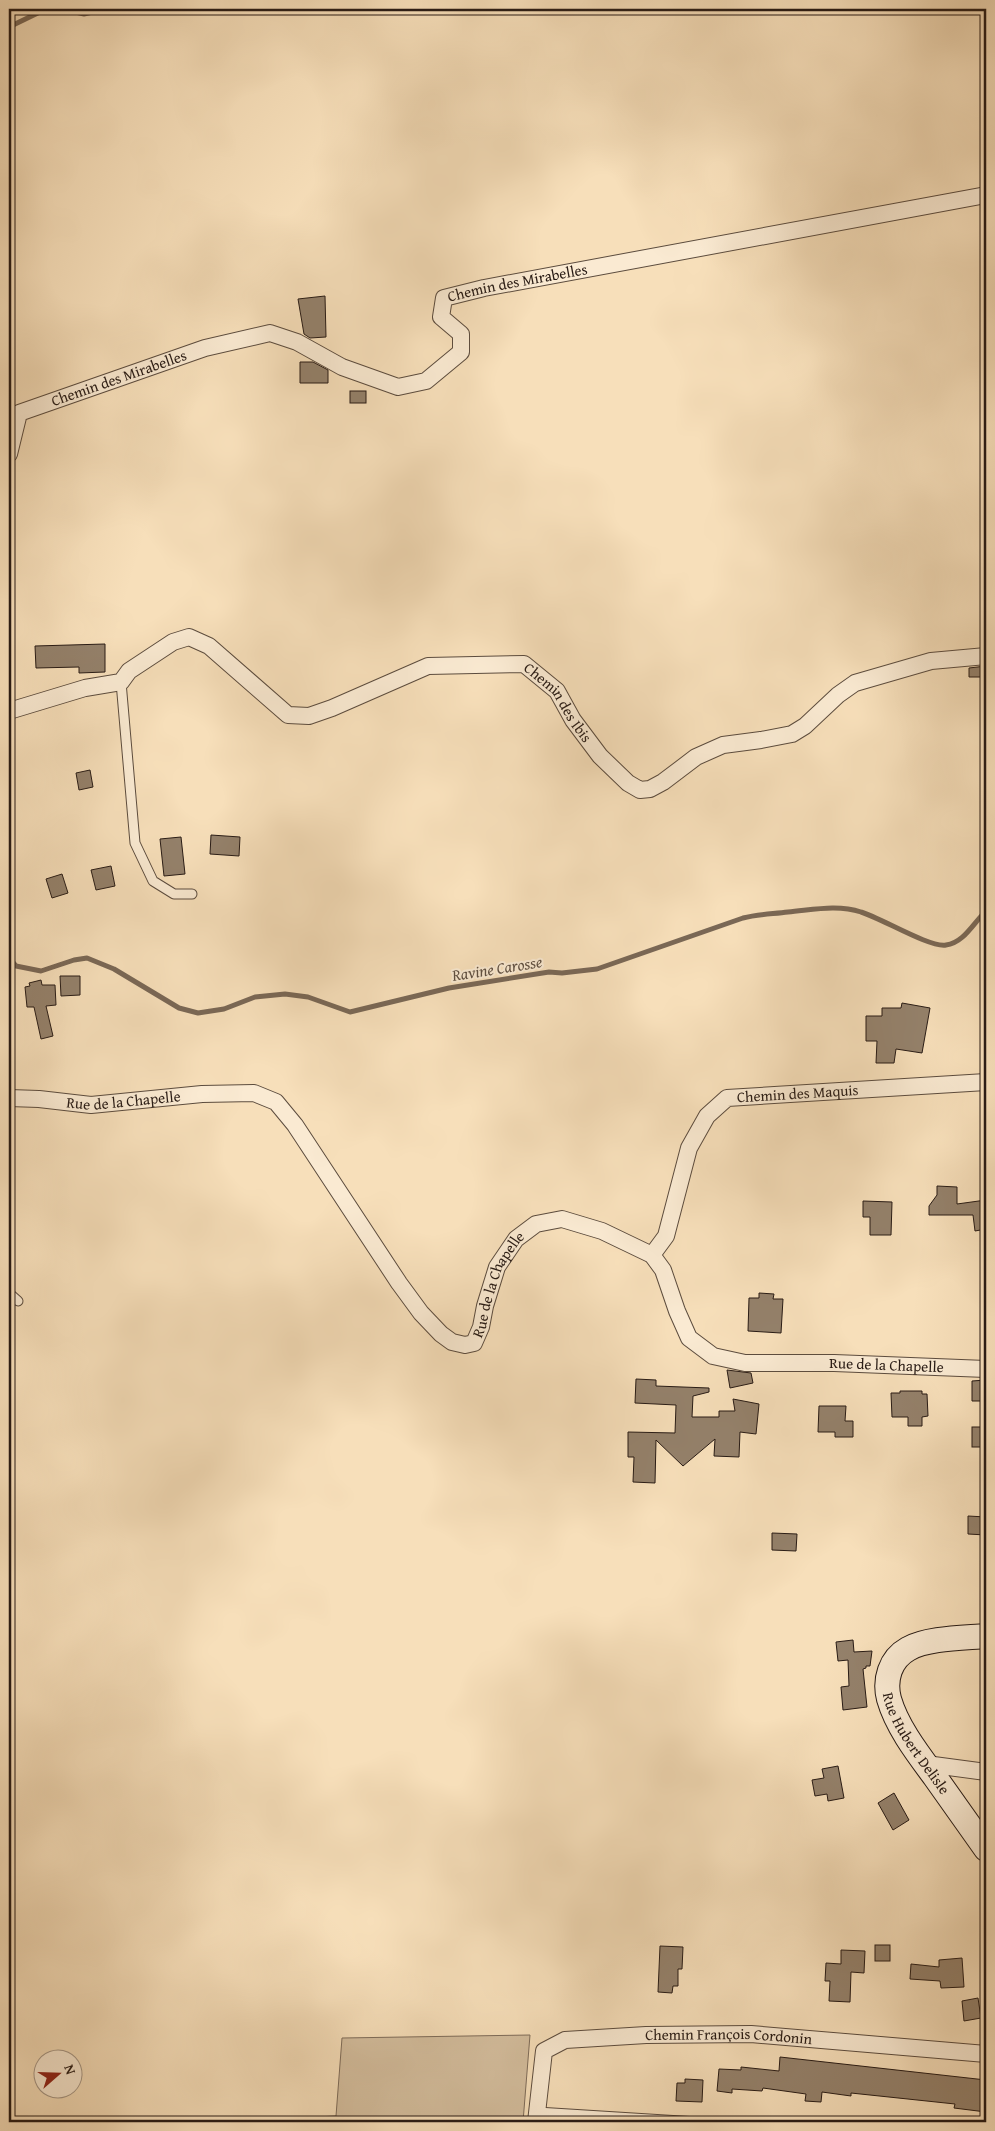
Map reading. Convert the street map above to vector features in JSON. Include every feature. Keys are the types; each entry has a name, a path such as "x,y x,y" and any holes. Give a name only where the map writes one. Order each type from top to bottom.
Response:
{"main road":[{"name":"Rue Hubert Delisle","path":"986,1636 923,1644 907,1649 893,1662 888,1674 889,1698 901,1726 986,1848"}],"street":[{"name":"Chemin des Mirabelles","path":"9,454 19,413 205,348 270,333 297,342 342,367 390,384 398,386 417,383 426,381 461,352 461,334 441,317 444,298 484,288 986,195"},
{"name":"Chemin des Ibis","path":"121,682 129,671 173,642 189,637 209,646 288,715 309,716 332,708 428,666 524,664 557,691 573,720 600,756 628,783 640,790 650,789 663,782 696,757 723,745 792,734 805,726 838,695 854,683 931,661 986,656"},
{"path":"9,711 76,690 121,682"},
{"name":"Chemin des Maquis","path":"652,1255 666,1236 689,1148 707,1116 727,1098 986,1082"},
{"name":"Rue de la Chapelle","path":"9,1098 39,1099 91,1105 202,1094 254,1094 276,1102 295,1125 398,1283 421,1313 441,1334 452,1342 465,1345 474,1343 481,1327 484,1306 498,1267 516,1239 536,1224 562,1219 602,1231 652,1255 663,1270 677,1312 689,1338 712,1356 745,1363 834,1363 986,1369"},
{"path":"926,1764 986,1772"},
{"name":"Chemin François Cordonin","path":"536,2117 544,2051 565,2040 646,2035 751,2034 986,2054"}],"lane":[{"path":"121,682 135,842 153,881 174,894 192,894"},
{"path":"9,1293 18,1301"},
{"path":"536,2117 697,2122"}],"shaded area":[{"path":"530,2035 523,2122 275,2122 275,2119 336,2116 342,2038"}],"building":[{"path":"325,296 326,337 310,338 304,334 298,299"},
{"path":"300,362 313,362 328,370 328,383 300,383"},
{"path":"350,391 366,391 366,403 350,403"},
{"path":"105,644 105,672 79,673 79,667 36,668 35,646"},
{"path":"986,666 986,677 969,677 969,668"},
{"path":"90,770 93,787 79,790 76,773"},
{"path":"211,835 240,837 239,856 210,854"},
{"path":"181,837 185,874 164,876 160,839"},
{"path":"111,866 115,886 96,890 91,870"},
{"path":"62,874 68,893 52,898 46,879"},
{"path":"60,976 80,976 80,995 61,996"},
{"path":"41,980 42,985 55,985 56,1005 46,1006 53,1036 41,1039 34,1007 27,1007 25,987 30,986 29,983"},
{"path":"902,1003 930,1008 922,1053 896,1049 894,1063 876,1063 877,1041 866,1041 866,1016 882,1016 882,1008 901,1008"},
{"path":"937,1186 957,1187 957,1204 986,1200 986,1229 975,1231 973,1215 929,1215 929,1206 937,1195"},
{"path":"863,1201 892,1202 891,1235 870,1235 870,1217 863,1217"},
{"path":"759,1293 774,1294 773,1299 783,1299 781,1333 748,1331 749,1298 759,1298"},
{"path":"727,1370 751,1373 753,1383 730,1388"},
{"path":"636,1379 656,1380 656,1386 709,1388 709,1392 693,1396 692,1417 719,1417 719,1411 735,1411 733,1399 759,1404 756,1434 740,1432 739,1457 714,1456 715,1439 683,1466 656,1440 655,1483 633,1482 634,1457 628,1457 628,1432 675,1433 676,1405 635,1403"},
{"path":"986,1380 986,1401 972,1401 972,1381"},
{"path":"900,1391 922,1391 922,1394 927,1394 928,1416 922,1417 922,1426 908,1426 908,1417 892,1417 891,1393 900,1393"},
{"path":"819,1406 846,1406 845,1421 853,1421 853,1437 835,1437 835,1432 818,1432"},
{"path":"972,1427 986,1427 986,1447 972,1447"},
{"path":"968,1516 986,1517 986,1535 968,1534"},
{"path":"772,1533 797,1534 796,1551 772,1550"},
{"path":"853,1640 854,1652 872,1651 870,1666 866,1666 863,1669 867,1707 843,1710 841,1687 849,1686 848,1660 838,1661 836,1642"},
{"path":"838,1766 844,1798 828,1801 827,1794 815,1796 812,1780 824,1778 822,1769"},
{"path":"894,1793 909,1820 893,1830 878,1803"},
{"path":"875,1945 890,1945 890,1961 875,1961"},
{"path":"660,1946 683,1947 682,1969 678,1969 678,1986 673,1986 672,1993 658,1992"},
{"path":"841,1950 865,1951 864,1973 851,1972 850,2002 829,2001 830,1981 825,1981 826,1963 841,1964"},
{"path":"962,1958 964,1987 941,1988 940,1981 910,1979 911,1964 939,1967 939,1960"},
{"path":"978,1998 981,2018 964,2021 962,2001"},
{"path":"780,2057 986,2080 986,2112 954,2108 955,2104 851,2093 851,2096 822,2092 821,2102 805,2101 806,2094 763,2088 762,2091 732,2089 732,2093 717,2091 719,2069 741,2070 741,2067 779,2071"},
{"path":"685,2079 703,2080 702,2102 676,2101 677,2083 685,2083"}],"waterway":[{"path":"9,27 44,10 53,9"},
{"path":"63,9 84,14 105,9"},
{"name":"Ravine Carosse","path":"9,958 16,966 41,971 74,960 87,958 114,969 179,1008 198,1013 224,1009 255,997 285,994 308,997 350,1012 449,988 549,972 562,973 597,969 743,918 754,916 824,908 843,908 870,915 929,942 946,945 963,936 986,911"}]}
